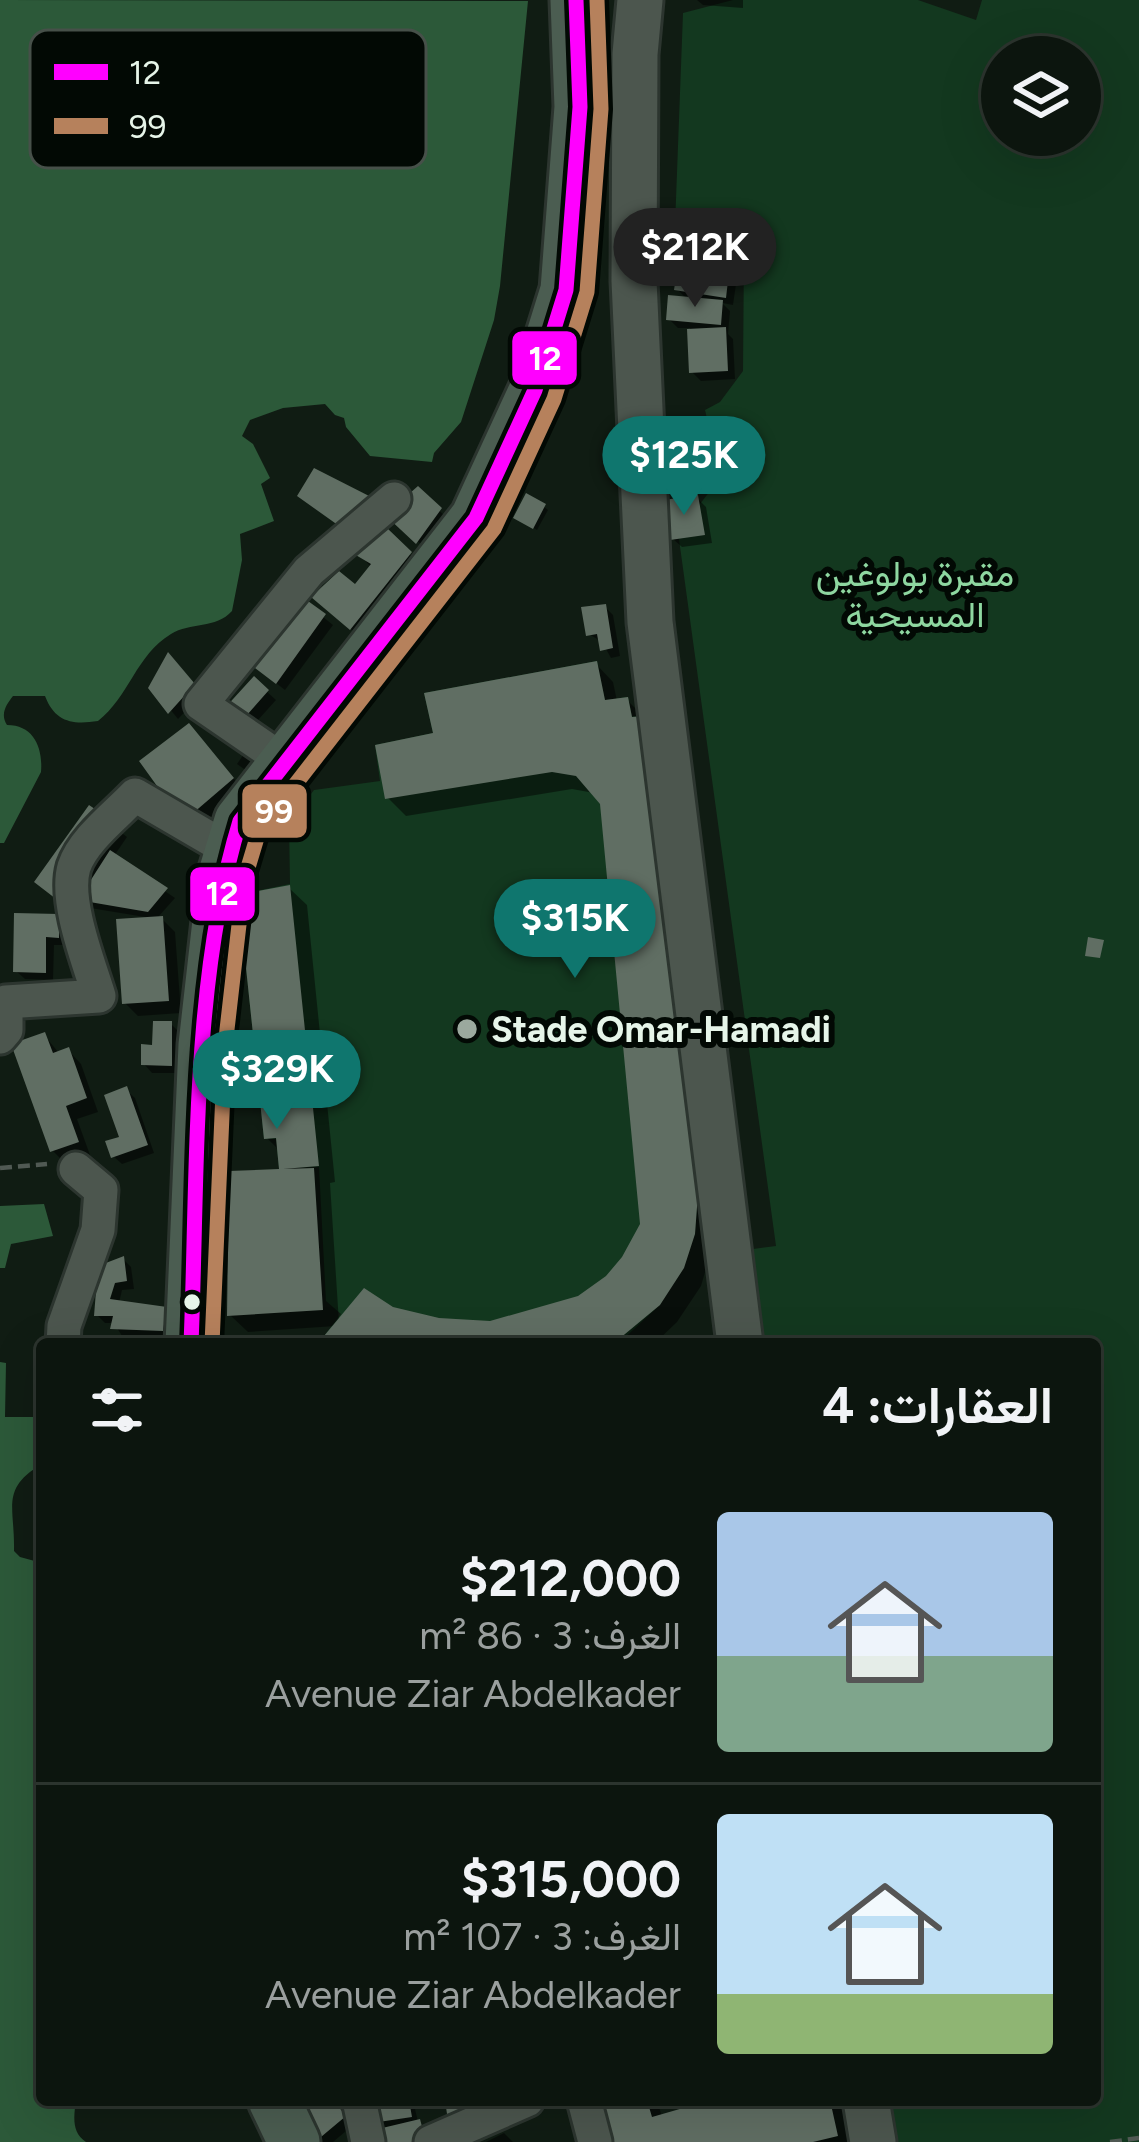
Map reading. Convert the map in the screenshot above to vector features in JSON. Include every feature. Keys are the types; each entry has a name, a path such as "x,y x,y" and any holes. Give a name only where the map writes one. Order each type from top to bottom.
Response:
{"main road":[{"path":"190,1338 204,1045 223,877 240,820 476,518 535,390 566,290 580,107 576,0"},
{"path":"640,0 635,54 634,281 650,622 730,1338"},
{"path":"277,2106 294,2142"},
{"path":"867,2106 873,2142"}],"street":[{"path":"284,761 201,704 309,571 394,499"},
{"path":"0,1036 6,1030 6,1002 99,996 74,910 74,868 91,842 135,795 231,851"},
{"path":"63,1338 98,1230 100,1190 76,1169"},
{"path":"360,2106 368,2142"},
{"path":"431,2142 513,2106"},
{"path":"586,2106 595,2142"}],"path":[{"path":"0,1168 38,1163 76,1169"},
{"path":"1110,2142 1139,2138"}],"green space":[{"name":"مقبرة بولوغين المسيحية","path":"733,0 918,0 976,20 982,0 1139,0 1139,2142 885,2142 883,2106 1101,2106 1101,1338 760,1338 746,1250 776,1246 678,532 721,477 705,410 720,402 743,371 744,250 674,252 683,13"},
{"name":"Stade Omar-Hamadi","path":"597,661 605,700 628,697 632,716 644,716 699,1180 695,1234 660,1305 624,1338 324,1336 341,1314 326,1301 319,1167 279,1168 276,1139 264,1139 241,920 254,917 252,892 290,884 289,823 314,790 380,781 375,745 433,733 424,693"}],"shaded area":[{"path":"0,0 528,1 500,286 494,320 461,422 434,453 432,462 370,456 344,418 325,404 283,408 250,420 242,436 253,444 270,478 261,484 274,521 240,534 242,560 232,611 218,620 178,630 159,643 98,721 66,720 45,696 13,696 5,721 35,739 41,772 0,843"},
{"path":"44,1204 53,1236 11,1244 5,1268 0,1268 0,1206"},
{"path":"0,1362 6,1363 5,1417 36,1417 36,1468 20,1482 12,1510 14,1551 36,1561 36,2106 75,2106 76,2129 86,2142 0,2142"}],"building":[{"path":"678,264 729,272 726,298 674,290"},
{"path":"668,295 723,300 721,325 666,320"},
{"path":"726,327 728,371 689,373 687,329"},
{"path":"314,468 375,499 342,528 297,496"},
{"path":"418,486 442,508 416,544 385,515"},
{"path":"526,493 546,504 533,529 513,518"},
{"path":"698,495 705,535 670,540 664,500"},
{"path":"387,528 412,552 350,630 311,597 339,571 355,584 371,564 354,554"},
{"path":"301,596 326,614 276,684 251,665"},
{"path":"606,604 613,648 600,651 597,634 586,636 581,607"},
{"path":"168,652 195,684 168,714 148,688"},
{"path":"597,661 605,700 628,697 632,717 644,716 699,1180 695,1234 684,1268 660,1305 620,1338 324,1336 364,1288 393,1307 439,1318 490,1321 578,1296 606,1276 640,1224 600,804 576,776 552,772 385,799 375,745 433,733 424,693"},
{"path":"254,676 269,690 239,724 223,710"},
{"path":"189,723 234,778 185,820 146,792 157,786 139,761"},
{"path":"89,805 121,827 85,880 58,862 78,878 60,902 34,882"},
{"path":"110,850 168,888 148,912 78,900"},
{"path":"290,885 319,1166 283,1169 314,1168 323,1310 227,1316 229,1171 279,1169 276,1138 264,1139 241,920 254,917 252,892"},
{"path":"14,913 59,914 59,938 46,937 46,973 13,972"},
{"path":"163,916 169,1001 122,1004 116,919"},
{"path":"1088,937 1104,940 1100,958 1085,956"},
{"path":"153,1021 172,1021 172,1066 141,1065 141,1044 152,1045"},
{"path":"45,1032 53,1053 69,1047 87,1098 66,1106 79,1142 50,1152 11,1044"},
{"path":"127,1086 148,1145 111,1158 105,1141 119,1137 104,1095"},
{"path":"124,1256 127,1281 115,1283 110,1299 167,1307 163,1331 110,1329 113,1316 94,1316 98,1266"},
{"path":"288,2106 338,2106 346,2116 315,2142"},
{"path":"369,2106 410,2106 412,2117 372,2123"},
{"path":"446,2106 486,2106 487,2116 448,2121"},
{"path":"593,2106 649,2106 652,2117 690,2106 831,2106 838,2136 813,2142 603,2142"},
{"path":"420,2119 426,2142 381,2142 378,2129"}],"transit line":[{"name":"12","path":"191,1338 205,1013 224,883 240,821 476,518 535,390 566,290 580,107 576,0"},
{"name":"99","path":"212,1338 225,1047 244,881 259,831 494,529 554,399 587,292 601,109 597,0"}],"place":[{"name":"Stade Omar-Hamadi","path":"467,1029"}]}
